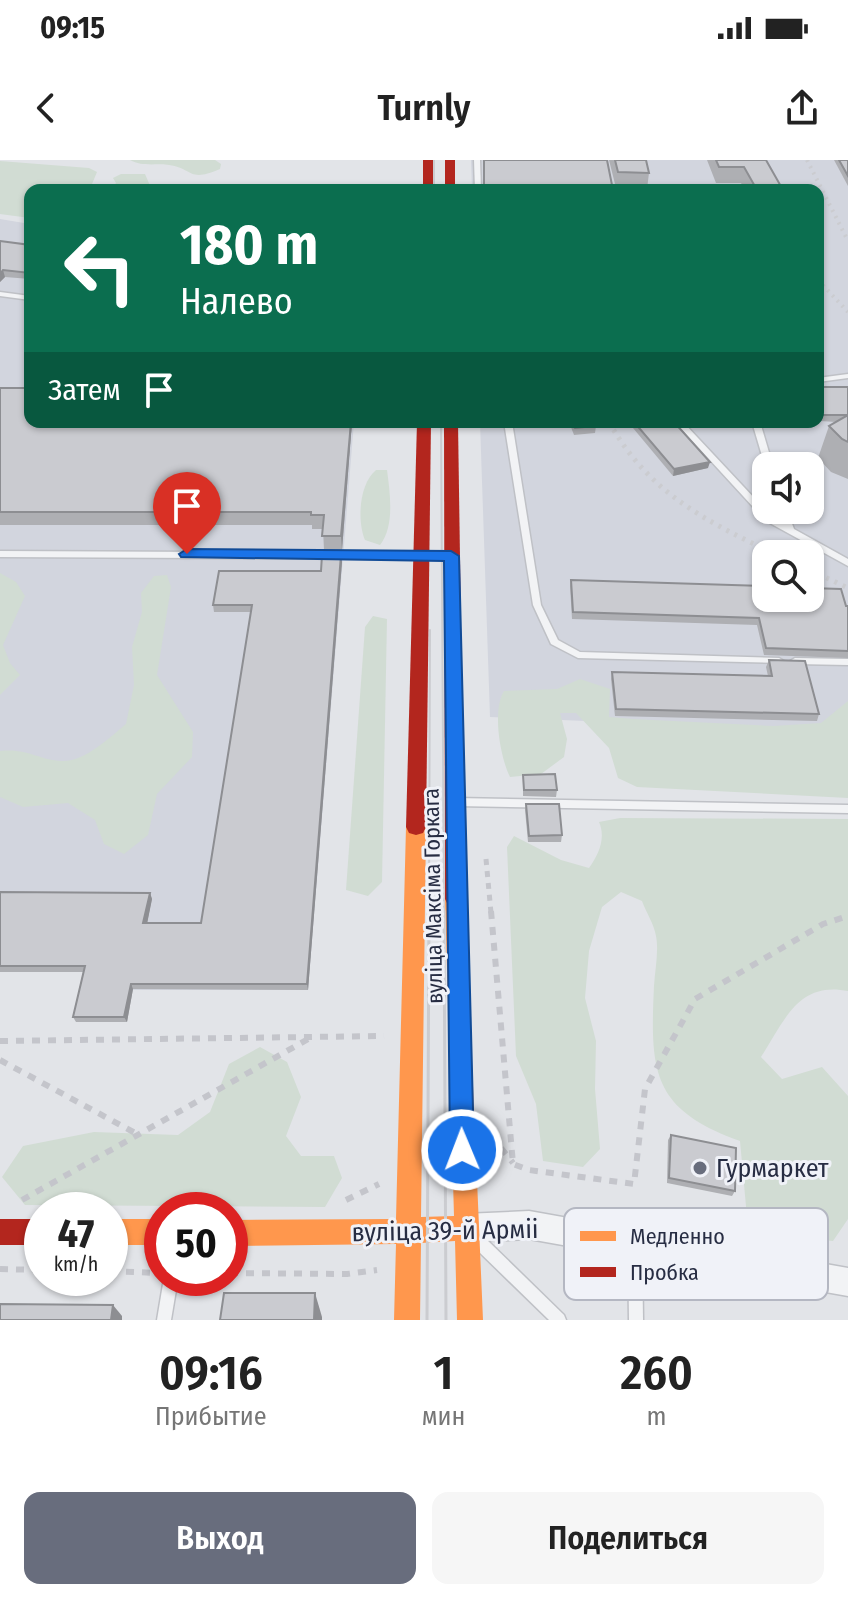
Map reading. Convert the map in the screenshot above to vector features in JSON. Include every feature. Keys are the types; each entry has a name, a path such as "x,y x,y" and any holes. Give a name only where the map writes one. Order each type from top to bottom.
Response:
{"main road":[{"path":"428,160 428,184"},
{"path":"450,160 450,184"},
{"name":"вуліца Максіма Горкага","path":"407,1320 424,428"},
{"name":"вуліца Максіма Горкага","path":"451,428 454,802 464,1228 470,1320"},
{"name":"вуліца 39-й Арміі","path":"248,1233 464,1228"},
{"path":"0,1232 24,1232"}],"street":[{"path":"421,556 451,556"},
{"path":"417,802 454,802"},
{"name":"вуліца 39-й Арміі","path":"464,1228 529,1225 564,1231"},
{"name":"вуліца 39-й Арміі","path":"828,1278 848,1282"}],"lane":[{"path":"477,160 478,184"},
{"path":"0,294 24,297"},
{"path":"824,379 848,376"},
{"path":"509,428 537,605 554,642 578,655 618,658 848,662"},
{"path":"685,428 769,519 848,563"},
{"path":"758,428 765,452"},
{"path":"788,524 790,530"},
{"path":"0,554 421,556"},
{"path":"454,802 848,809"},
{"path":"464,1228 559,1320"},
{"path":"164,1320 168,1296"},
{"path":"636,1300 636,1320"}],"path":[{"path":"529,1170 634,1184 645,1089 695,999 823,924 848,916"},
{"path":"0,1041 384,1036"},
{"path":"37,1192 311,1037"},
{"path":"0,1060 138,1135"},
{"path":"501,1148 513,1164"},
{"path":"341,1202 379,1184"},
{"path":"24,1199 14,1205 24,1205"},
{"path":"0,1269 24,1270"},
{"path":"248,1273 347,1274 380,1270"}],"shaded area":[{"path":"130,160 215,160 221,164 220,169 196,175 164,164"},
{"path":"471,160 848,160 848,732 490,717 480,428 824,428 824,184 472,184"},
{"path":"0,161 89,168 97,172 92,184 24,184 24,217 0,214"},
{"path":"121,174 145,174 149,184 115,184 113,178"},
{"path":"0,219 24,223 24,428 354,428 308,990 133,990 0,898"},
{"path":"376,470 387,470 390,499 390,519 380,545 365,540 361,523 363,493"},
{"path":"0,573 16,582 25,596 3,645 10,663 20,675 0,695"},
{"path":"167,575 171,587 157,675 193,732 192,757 157,794 148,835 124,854 104,844 95,820 68,803 23,807 0,797 0,751 71,760 97,748 126,724 134,685 132,647 142,612 141,593 154,576"},
{"path":"373,616 387,619 382,882 368,896 346,890 365,627"},
{"path":"580,679 610,689 609,717 633,719 773,726 821,723 848,701 848,798 637,787 618,778 609,748 576,713 560,713 567,739 564,757 541,774 510,777 503,758 498,721 504,691 557,689"},
{"path":"620,818 848,819 848,991 831,989 805,998 786,1017 761,1057 782,1079 822,1067 848,1096 848,1219 833,1241 828,1241 828,1208 746,1208 740,1141 711,1129 689,1115 673,1101 662,1084 653,1042 656,936 642,901 621,892 602,907 589,951 585,998 596,1041 595,1089 600,1149 583,1167 543,1161 536,1104 516,1056 507,847 514,836 561,860 589,868 600,846 602,834 599,822"},
{"path":"260,1047 287,1062 301,1097 286,1136 301,1156 334,1156 342,1178 325,1207 248,1206 248,1192 144,1192 144,1206 128,1206 128,1192 24,1192 24,1204 2,1177 23,1146 94,1132 178,1135 210,1112 229,1064"}],"building":[{"path":"484,160 607,160 612,184 484,184"},
{"path":"615,160 646,160 649,173 618,172"},
{"path":"716,160 766,160 780,184 754,184 744,167 719,167"},
{"path":"839,160 848,160 848,176"},
{"path":"0,241 24,244 24,272 3,270 0,274"},
{"path":"824,387 848,387 848,415 824,415"},
{"path":"0,388 24,388 24,428 350,428 341,536 322,536 324,515 311,515 311,512 0,512"},
{"path":"848,415 848,442 829,426"},
{"path":"639,428 679,428 710,462 674,469"},
{"path":"322,555 341,555 307,984 131,984 124,1017 73,1017 85,966 0,966 0,892 150,893 143,923 201,923 252,605 213,605 219,571 321,571"},
{"path":"571,580 752,586 752,612 824,612 824,588 841,589 848,606 848,651 766,648 759,618 573,612"},
{"path":"769,660 805,661 819,714 616,709 612,672 772,676"},
{"path":"555,774 557,790 524,790 523,775"},
{"path":"526,804 559,804 562,835 529,836"},
{"name":"Гурмаркет","path":"671,1135 736,1148 735,1191 669,1178"},
{"path":"315,1293 314,1320 220,1320 224,1296"},
{"path":"0,1304 113,1305 111,1320 0,1320"}],"tram line":[{"path":"434,160 434,184"},
{"path":"441,428 444,913"},
{"path":"429,913 430,630"},
{"path":"427,1320 429,911"},
{"path":"444,911 446,1320"}],"railway":[{"path":"807,160 819,184"},
{"path":"824,194 848,241"},
{"path":"824,286 848,312"},
{"path":"613,428 624,446 660,486 702,516 752,542"},
{"path":"824,577 848,588"}],"traffic: slow":[{"path":"407,1320 416,827"},
{"path":"455,899 470,1320"},
{"path":"248,1233 356,1233 464,1228"},
{"path":"128,1232 144,1232"}],"traffic: jam":[{"path":"428,160 428,184"},
{"path":"450,160 450,184"},
{"path":"416,827 424,428"},
{"path":"451,428 455,899"},
{"path":"0,1232 24,1232"}],"place":[{"name":"Гурмаркет","path":"700,1168"}],"route":[{"path":"187,554 451,556 462,1150"}]}
